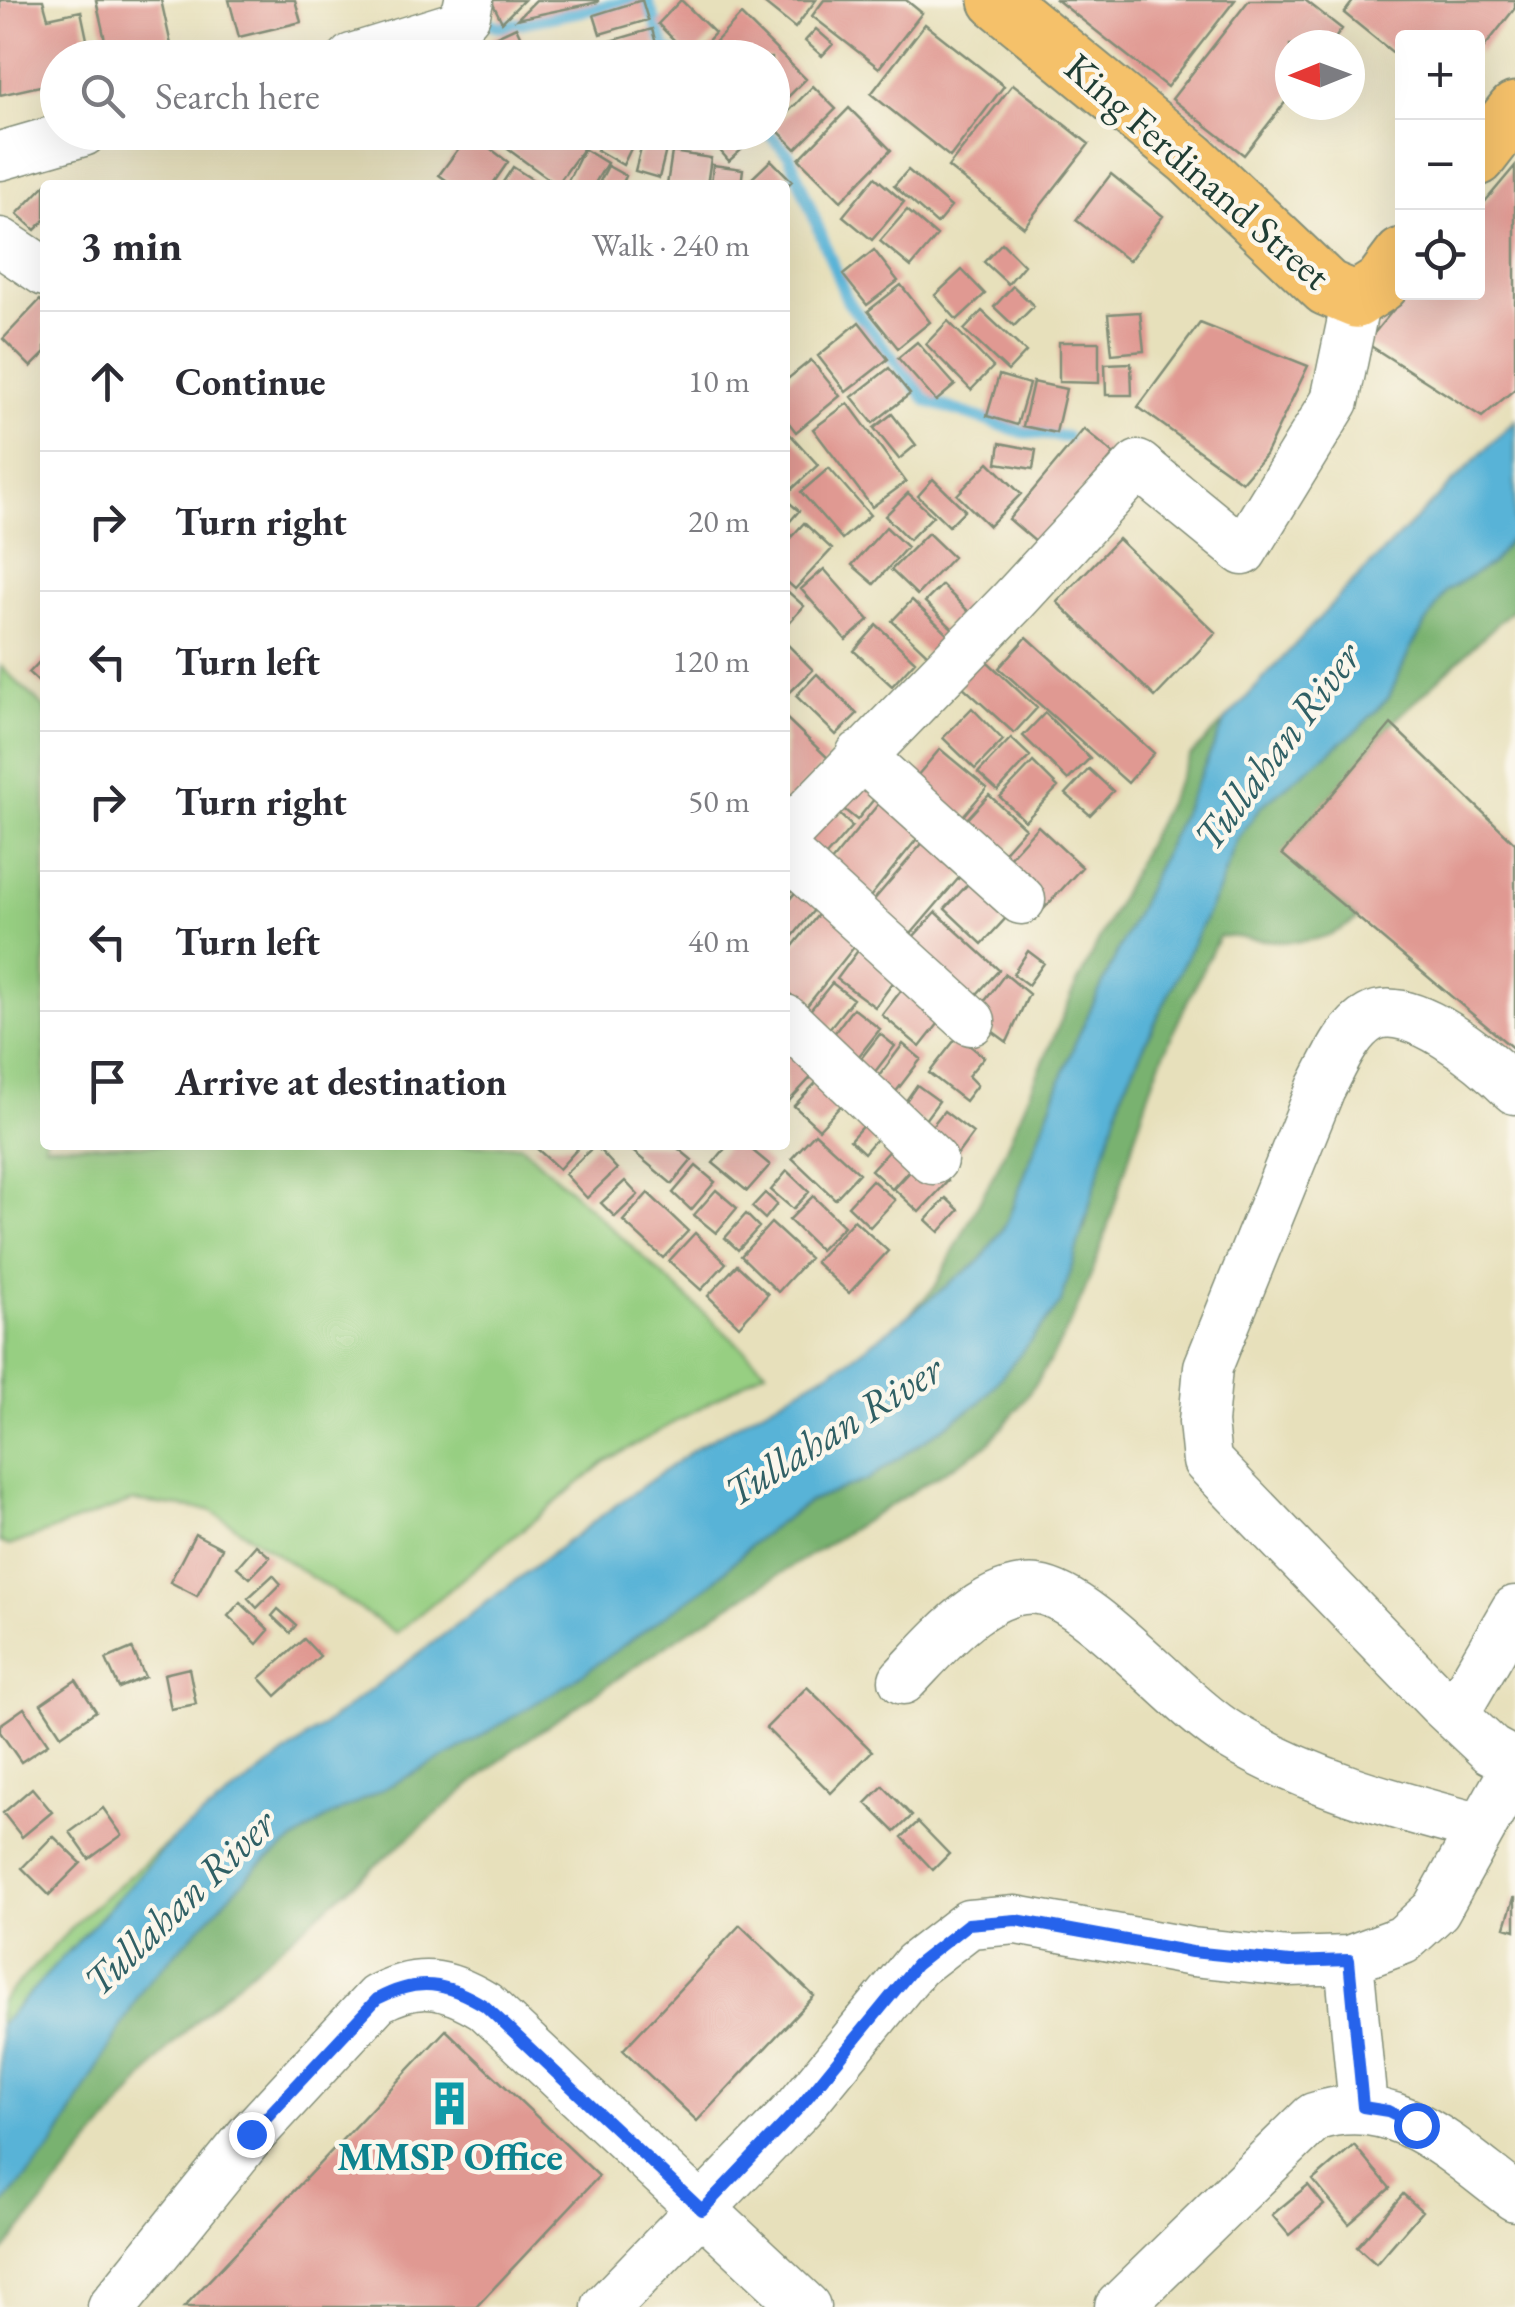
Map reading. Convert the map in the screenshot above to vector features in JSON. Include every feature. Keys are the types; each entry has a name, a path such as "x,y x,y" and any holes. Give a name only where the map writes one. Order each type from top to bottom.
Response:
{"main road":[{"name":"King Ferdinand Street","path":"997,0 1191,159 1326,288 1356,300"},
{"path":"1485,149 1515,110"},
{"path":"1356,300 1381,284 1395,265"}],"street":[{"path":"410,40 455,26 466,14 469,0"},
{"path":"0,156 40,145"},
{"path":"0,242 40,269"},
{"path":"790,831 1138,465 1244,551 1335,401 1356,300"},
{"path":"860,755 1020,900"},
{"path":"790,857 970,1021"},
{"path":"606,2307 799,2108 916,1965 968,1924 1016,1920 1192,1952 1290,1962 1349,1960 1403,1940 1436,1910 1515,1766 1491,1750 1341,1604 1206,1461 1203,1422 1208,1367 1308,1121 1345,1046 1369,1018 1400,1011 1432,1026 1515,1090"},
{"path":"790,1024 933,1160"},
{"path":"903,1680 952,1630 1010,1591 1040,1590 1083,1608 1152,1674 1230,1736 1348,1793 1481,1828"},
{"path":"1454,1715 1515,1610"},
{"path":"1349,1960 1363,2107"},
{"path":"112,2307 251,2134 377,1999 401,1986 452,1986 485,2006 806,2307"},
{"path":"1119,2307 1314,2117 1363,2107 1388,2111 1416,2125 1515,2198"}],"green space":[{"path":"1515,533 1515,607 1391,724 1283,853 1358,918 1324,937 1308,940 1219,936 1159,1066 1101,1246 1068,1327 1047,1367 987,1445 680,1636 511,1751 225,1993 168,2048 0,2256 0,2208 52,2148 144,1986 258,1866 325,1819 457,1751 713,1582 757,1539 809,1502 867,1480 979,1403 1085,1227 1099,1162 1123,1090 1220,886 1236,841 1261,806 1358,729 1389,697 1410,649 1446,591 1492,563"},
{"path":"0,666 40,703 40,1150 526,1150 766,1370 605,1462 396,1633 210,1510 132,1501 9,1546 0,1542"},
{"path":"1226,720 1075,1043 1006,1224 981,1260 903,1321 935,1287 998,1166 1076,986 1191,755"},
{"path":"175,1837 0,2025 0,2002 88,1911"}],"water":[{"name":"Tullahan River","path":"1515,420 1515,533 1492,563 1446,591 1410,649 1389,697 1358,729 1261,806 1236,841 1220,886 1123,1090 1061,1303 979,1403 867,1480 808,1502 757,1539 713,1582 577,1678 457,1751 325,1819 258,1866 144,1986 52,2148 0,2208 0,2025 175,1837 612,1508 699,1446 848,1361 981,1260 1006,1224 1075,1043 1226,720 1345,590"}],"building":[{"path":"0,0 43,0 48,18 81,11 87,40 40,40 40,86 0,95"},
{"path":"96,0 161,0 170,40 105,40"},
{"path":"229,0 295,0 301,22 239,37"},
{"path":"491,0 524,0 502,22"},
{"path":"536,0 598,0 598,2 517,19"},
{"path":"642,0 648,20 600,34 594,15"},
{"path":"681,0 715,33 709,40 674,40 658,24"},
{"path":"760,0 816,0 795,28"},
{"path":"824,0 906,0 922,13 879,68 812,16"},
{"path":"1057,0 1235,0 1167,87"},
{"path":"1249,0 1305,0 1342,29 1275,30 1275,115 1244,155 1172,99"},
{"path":"1354,0 1515,0 1515,8 1485,46 1485,30 1395,30 1395,54 1344,13"},
{"path":"741,15 766,40 717,40"},
{"path":"925,24 1004,86 950,157 871,94"},
{"path":"516,27 522,40 490,40"},
{"path":"652,29 655,40 614,40"},
{"path":"816,29 833,44 822,56 805,41"},
{"path":"790,63 806,79 790,95"},
{"path":"1013,84 1089,144 1024,227 948,167"},
{"path":"813,86 836,109 796,149 790,143 790,110"},
{"path":"849,108 891,150 841,201 799,159"},
{"path":"457,150 492,150 508,162 495,180 446,180 439,175"},
{"path":"509,150 582,150 561,180 550,180"},
{"path":"584,150 607,163 597,180 568,180"},
{"path":"597,150 630,150 623,165"},
{"path":"640,150 666,150 659,178 635,171"},
{"path":"720,150 741,150 729,161"},
{"path":"672,152 711,158 708,180 668,180"},
{"path":"771,160 792,181 790,183 750,180"},
{"path":"713,165 743,169 742,180 712,180"},
{"path":"608,166 626,176 624,180 601,180"},
{"path":"1515,166 1515,389 1482,417 1366,343 1401,300 1485,300 1485,202"},
{"path":"513,167 533,180 504,180"},
{"path":"908,170 951,207 937,224 894,186"},
{"path":"1111,174 1163,216 1129,261 1076,220"},
{"path":"875,177 904,202 872,240 843,216"},
{"path":"40,190 40,225 35,230 17,214"},
{"path":"907,210 937,236 911,267 880,241"},
{"path":"1002,243 1024,265 1008,284 984,262"},
{"path":"874,250 898,281 867,305 843,275"},
{"path":"962,270 985,294 957,320 935,295"},
{"path":"901,285 930,322 898,348 868,311"},
{"path":"1013,286 1034,306 1014,326 994,307"},
{"path":"40,300 40,358 31,367 3,339"},
{"path":"982,311 1026,352 1008,371 964,330"},
{"path":"1140,312 1144,351 1112,354 1108,314"},
{"path":"948,321 993,367 971,390 926,344"},
{"path":"859,322 888,359 846,392 818,356"},
{"path":"1200,323 1308,366 1265,455 1242,482 1138,407"},
{"path":"917,342 955,385 936,401 898,358"},
{"path":"1059,342 1099,342 1099,383 1059,382"},
{"path":"811,360 840,396 796,432 790,424 790,377"},
{"path":"1131,363 1132,395 1106,395 1105,364"},
{"path":"889,368 910,394 873,423 852,397"},
{"path":"999,375 1029,384 1017,425 987,416"},
{"path":"1033,382 1066,389 1056,433 1023,426"},
{"path":"848,403 906,482 872,507 813,429"},
{"path":"892,414 916,445 899,459 874,428"},
{"path":"1084,429 1114,454 1037,543 1009,519"},
{"path":"790,434 818,465 790,489"},
{"path":"1000,443 1036,450 1033,469 997,463"},
{"path":"989,462 1021,494 989,526 957,495"},
{"path":"829,468 870,515 842,539 801,492"},
{"path":"933,479 965,510 949,526 918,496"},
{"path":"908,493 933,516 909,540 885,516"},
{"path":"790,503 799,511 790,521"},
{"path":"804,523 832,549 795,589 790,584 790,538"},
{"path":"886,527 907,547 874,584 852,565"},
{"path":"928,533 953,557 917,595 891,570"},
{"path":"1118,539 1216,633 1155,697 1057,602"},
{"path":"824,569 869,620 846,640 801,589"},
{"path":"942,585 971,614 955,631 925,602"},
{"path":"790,593 804,606 790,621"},
{"path":"912,600 951,637 931,658 892,621"},
{"path":"877,625 915,661 892,686 854,651"},
{"path":"1027,637 1154,753 1128,783 999,668"},
{"path":"790,647 813,670 790,692"},
{"path":"976,651 1037,708 1014,733 952,677"},
{"path":"40,661 40,683 29,673"},
{"path":"817,674 857,714 836,735 796,696"},
{"path":"972,708 1003,740 975,769 943,738"},
{"path":"1045,713 1090,758 1068,780 1023,736"},
{"path":"790,722 829,759 790,800"},
{"path":"1391,724 1515,843 1515,1050 1282,854"},
{"path":"1011,738 1030,756 998,791 978,773"},
{"path":"940,749 987,788 951,830 905,790"},
{"path":"1033,762 1058,787 1025,821 1000,797"},
{"path":"859,765 884,787 857,820 830,798"},
{"path":"1089,769 1113,791 1090,815 1066,794"},
{"path":"889,791 929,824 861,908 821,874"},
{"path":"989,795 1025,828 992,865 955,832"},
{"path":"834,809 852,826 819,864 801,847"},
{"path":"1038,826 1082,867 1041,912 997,871"},
{"path":"932,832 970,865 905,941 867,908"},
{"path":"980,871 1017,906 982,944 945,909"},
{"path":"802,884 822,900 790,940 790,899"},
{"path":"825,906 862,937 806,1007 790,994 790,950"},
{"path":"936,912 999,970 965,1007 902,949"},
{"path":"865,941 903,969 875,1007 837,979"},
{"path":"1028,951 1044,963 1028,985 1013,974"},
{"path":"1005,974 1029,994 1007,1042 973,1017"},
{"path":"832,983 853,999 824,1035 804,1018"},
{"path":"907,983 946,1014 920,1047 882,1015"},
{"path":"853,1008 880,1029 848,1070 822,1050"},
{"path":"880,1034 895,1046 867,1082 852,1070"},
{"path":"958,1036 984,1057 968,1076 977,1085 965,1101 929,1073"},
{"path":"903,1044 921,1059 888,1102 870,1088"},
{"path":"790,1050 815,1073 790,1100"},
{"path":"825,1073 849,1097 819,1129 794,1106"},
{"path":"917,1085 939,1101 922,1124 901,1108"},
{"path":"944,1111 973,1133 954,1159 924,1136"},
{"path":"869,1119 883,1131 864,1153 850,1140"},
{"path":"815,1133 859,1173 835,1199 792,1158"},
{"path":"897,1142 917,1161 892,1189 871,1170"},
{"path":"538,1150 576,1150 559,1169"},
{"path":"590,1150 600,1150 617,1169 587,1198 565,1174"},
{"path":"631,1150 680,1150 692,1160 672,1184"},
{"path":"724,1150 752,1150 770,1165 747,1191 713,1163"},
{"path":"923,1158 948,1181 919,1212 894,1189"},
{"path":"696,1166 715,1182 691,1210 673,1193"},
{"path":"787,1171 809,1192 793,1209 771,1190"},
{"path":"872,1180 895,1200 870,1227 848,1206"},
{"path":"625,1181 638,1195 615,1217 601,1203"},
{"path":"716,1190 737,1208 716,1233 694,1215"},
{"path":"648,1193 688,1231 663,1258 623,1221"},
{"path":"765,1193 777,1204 765,1219 752,1207"},
{"path":"813,1196 844,1226 820,1250 789,1220"},
{"path":"946,1198 959,1210 939,1232 926,1220"},
{"path":"746,1214 759,1227 738,1250 725,1238"},
{"path":"854,1220 888,1251 849,1293 815,1262"},
{"path":"771,1223 809,1258 778,1292 741,1256"},
{"path":"695,1233 726,1263 701,1290 669,1261"},
{"path":"737,1265 768,1294 739,1326 708,1296"},
{"path":"195,1534 222,1548 197,1596 170,1582"},
{"path":"256,1545 270,1557 250,1578 237,1567"},
{"path":"273,1575 281,1584 257,1608 248,1598"},
{"path":"240,1602 269,1630 257,1644 228,1616"},
{"path":"278,1609 296,1625 290,1633 272,1616"},
{"path":"304,1639 320,1656 276,1696 260,1678"},
{"path":"132,1648 145,1677 119,1688 106,1659"},
{"path":"189,1668 196,1704 171,1709 164,1674"},
{"path":"76,1680 96,1711 61,1735 41,1704"},
{"path":"807,1687 872,1751 831,1793 766,1728"},
{"path":"24,1708 48,1744 21,1762 0,1732 0,1725"},
{"path":"883,1786 912,1816 895,1832 866,1803"},
{"path":"32,1788 52,1812 22,1837 3,1813"},
{"path":"103,1808 122,1835 89,1859 70,1832"},
{"path":"918,1822 949,1854 933,1870 902,1837"},
{"path":"53,1836 81,1863 49,1895 22,1868"},
{"path":"1515,1898 1515,1930 1505,1927"},
{"path":"740,1925 814,1996 697,2121 623,2050"},
{"name":"MMSP Office","path":"446,2030 599,2176 476,2307 184,2307"},
{"path":"1354,2145 1390,2188 1349,2224 1313,2180"},
{"path":"1308,2185 1324,2205 1289,2235 1272,2215"},
{"path":"1403,2194 1422,2211 1376,2264 1357,2247"}],"waterway":[{"path":"475,16 499,27 638,0"},
{"path":"647,0 662,40"},
{"path":"784,150 848,302 927,401 1022,432 1066,437"}],"place":[{"name":"MMSP Office","path":"450,2103"}],"route":[{"path":"251,2134 377,1999 401,1986 452,1986 485,2006 702,2210 799,2108 916,1965 968,1924 1016,1920 1192,1952 1290,1962 1349,1960 1363,2107 1388,2111 1416,2125"}]}
